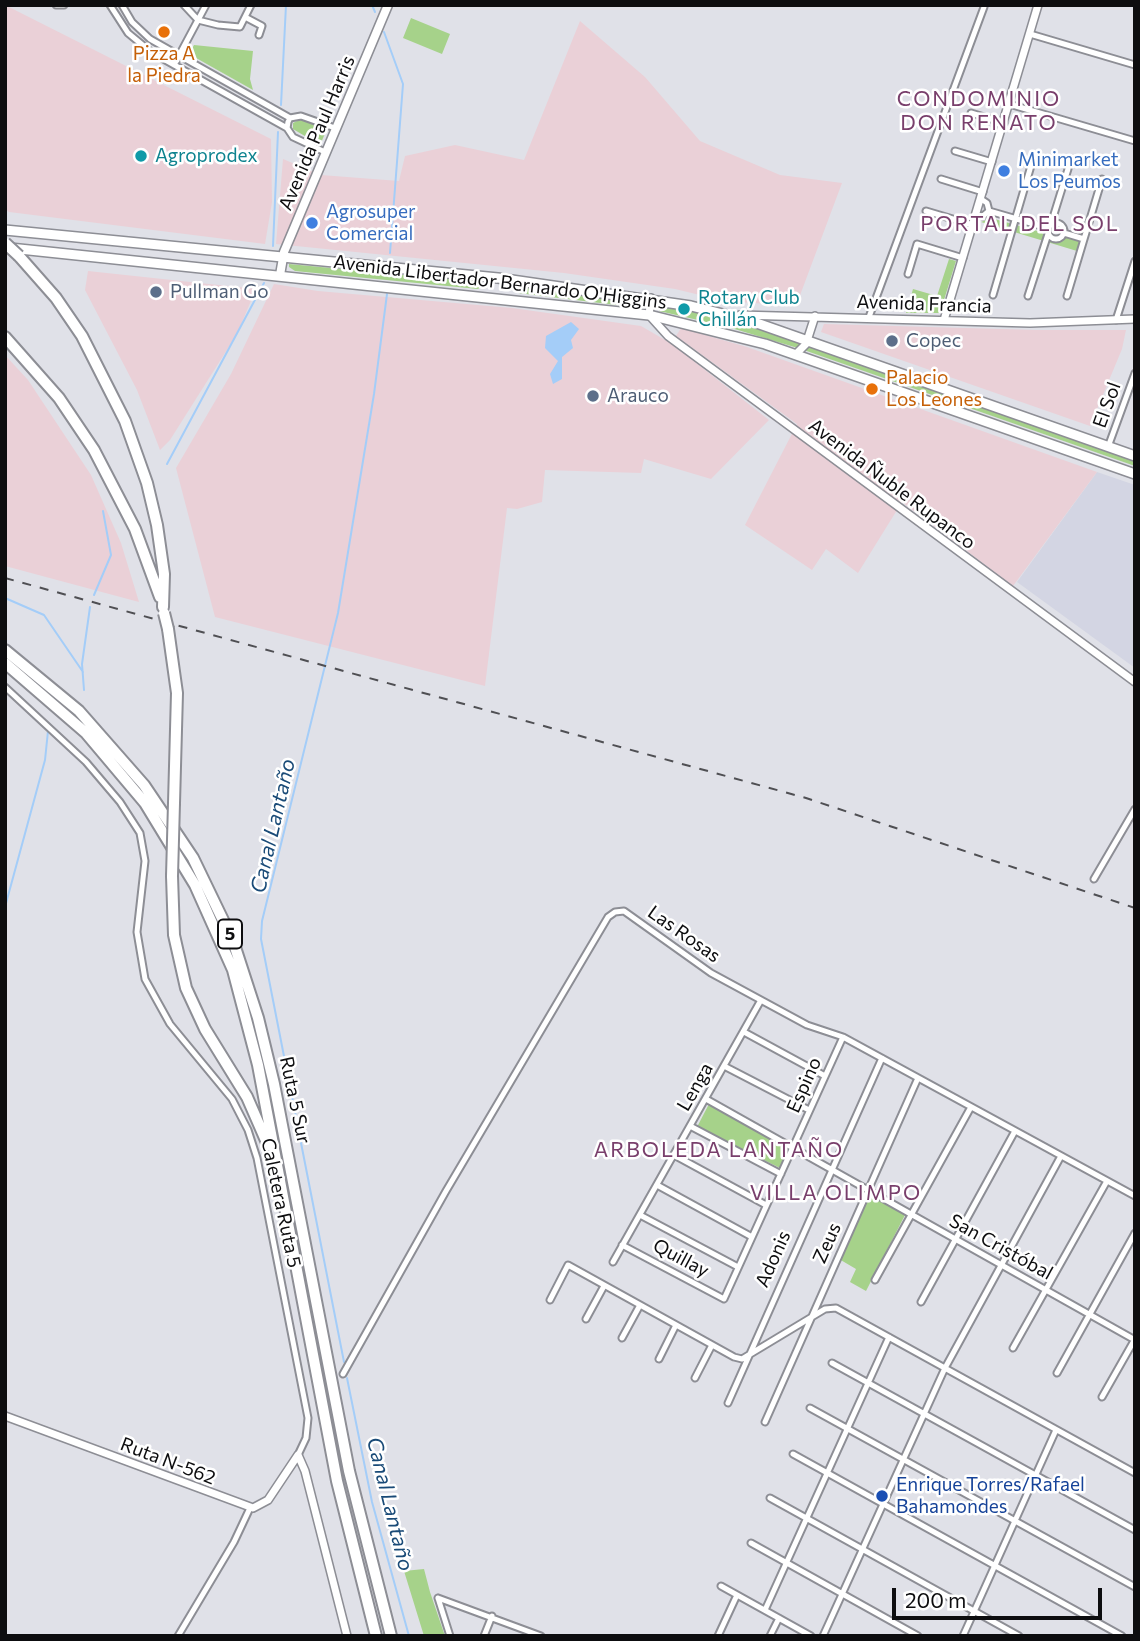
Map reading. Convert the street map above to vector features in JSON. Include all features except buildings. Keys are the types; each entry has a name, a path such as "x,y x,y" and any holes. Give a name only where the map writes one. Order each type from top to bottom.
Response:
{"highway":[{"path":"5,245 19,256 75,325 125,421 147,483 157,525 164,574 164,610"},
{"path":"5,337 65,407 105,467 135,529 164,610 177,692 172,876 174,935 186,988 205,1029 247,1097 278,1171"},
{"name":"Ruta 5 Sur","path":"5,650 79,711 137,776 193,858 233,941 255,1005 272,1073 349,1471 391,1636"},
{"name":"Ruta 5 Sur","path":"5,663 71,718 116,766 159,823 190,875 224,947 241,994 258,1065 335,1469 376,1636"}],"main road":[{"name":"Avenida Paul Harris","path":"280,275 282,257 386,7"},
{"name":"Avenida Libertador Bernardo O'Higgins","path":"5,230 498,278 651,298 730,314 1135,456"},
{"name":"Avenida Libertador Bernardo O'Higgins","path":"5,245 649,315 738,335 1135,474"},
{"path":"496,297 498,278"},
{"path":"981,420 983,411 989,405"}],"street":[{"path":"110,5 135,40 287,128 299,141 325,152"},
{"path":"122,5 145,35 179,55 290,118 310,117 335,128"},
{"path":"184,5 198,20 240,27 251,5"},
{"path":"174,65 206,5"},
{"path":"944,320 1038,5"},
{"path":"869,317 984,7"},
{"path":"246,17 262,26 259,35"},
{"path":"1030,34 1135,65"},
{"path":"1009,104 1135,141"},
{"path":"971,113 1004,123"},
{"path":"287,128 290,118"},
{"path":"955,150 992,162"},
{"path":"993,295 1034,159"},
{"path":"1028,296 1068,169"},
{"path":"941,179 982,195 989,211"},
{"path":"1067,296 1102,180"},
{"path":"926,211 973,225"},
{"path":"989,211 1049,228 1061,224 1064,233"},
{"path":"976,215 983,216 989,211"},
{"path":"1049,228 1056,239 1064,233"},
{"path":"1064,233 1084,239"},
{"path":"908,274 917,244 963,258"},
{"path":"1116,320 1135,261"},
{"path":"649,315 651,298"},
{"name":"Avenida Francia","path":"730,314 1043,323 1135,319"},
{"name":"Avenida Ñuble Rupanco","path":"649,315 668,336 1135,682"},
{"path":"796,354 808,341 815,316"},
{"name":"El Sol","path":"1108,447 1135,373"},
{"name":"Caletera Ruta 5","path":"5,687 94,771 124,808 139,833 145,861 137,932 145,979 170,1024 232,1099 255,1149 308,1418 306,1438 298,1455"},
{"path":"1094,879 1135,809"},
{"name":"Las Rosas","path":"343,1374 446,1191 608,917 624,911 711,973 813,1028 843,1037 1135,1196"},
{"name":"Lenga","path":"613,1262 761,1000"},
{"path":"744,1032 825,1076"},
{"name":"Espino","path":"724,1299 843,1037"},
{"name":"Adonis","path":"728,1403 882,1058"},
{"path":"724,1066 809,1110"},
{"name":"Zeus","path":"765,1422 918,1078"},
{"name":"San Cristóbal","path":"706,1099 1135,1339"},
{"path":"875,1280 971,1107"},
{"path":"690,1126 780,1174"},
{"path":"921,1302 1015,1130"},
{"path":"674,1155 766,1205"},
{"path":"823,1636 945,1368 1061,1156"},
{"path":"1013,1348 1107,1181"},
{"path":"657,1185 752,1237"},
{"path":"640,1214 738,1267"},
{"path":"1057,1373 1135,1233"},
{"name":"Quillay","path":"622,1245 724,1299"},
{"path":"550,1300 568,1265 734,1357 746,1358 825,1309 836,1308 1135,1473"},
{"path":"586,1320 604,1286"},
{"path":"622,1338 640,1306"},
{"path":"659,1359 676,1325"},
{"path":"765,1610 890,1337"},
{"path":"1102,1397 1135,1339"},
{"path":"695,1378 712,1345"},
{"path":"832,1363 1135,1530"},
{"path":"810,1408 1135,1587"},
{"name":"Ruta N-562","path":"5,1416 250,1508"},
{"path":"963,1636 1056,1430"},
{"path":"793,1454 1122,1636"},
{"path":"178,1636 250,1508 260,1507 268,1500 298,1455"},
{"path":"298,1455 305,1471 346,1636"},
{"path":"771,1498 1019,1636"},
{"path":"751,1543 919,1636"},
{"path":"721,1586 811,1636"},
{"path":"718,1636 737,1595"},
{"path":"450,1636 438,1598 541,1636"},
{"path":"484,1636 492,1616"},
{"path":"771,1636 779,1618"}],"shaded area":[{"path":"5,5 271,139 272,202 265,244 9,212 5,209"},
{"path":"580,21 645,77 700,141 780,175 842,183 796,306 725,301 675,289 564,273 276,244 283,159 321,175 399,181 405,156 455,145 524,160"},
{"path":"88,271 256,289 237,334 170,440 160,450 137,390 85,290"},
{"path":"274,284 318,291 512,308 641,326 672,344 769,420 711,479 644,459 641,473 545,470 542,502 517,509 507,508 485,686 215,617 176,468 231,374"},
{"path":"824,324 1126,330 1122,349 1090,426 821,332"},
{"path":"681,328 747,347 1097,472 1013,586 902,502 858,573 826,549 812,570 745,525 797,424 676,336"},
{"path":"5,355 28,380 91,475 121,543 139,602 5,566"},
{"path":"1097,472 1135,485 1135,668 1017,582"}],"green space":[{"path":"411,18 450,34 442,54 403,38"},
{"path":"194,45 253,51 250,79 253,90 189,54"},
{"path":"301,119 327,129 320,145 293,129 293,123"},
{"path":"991,218 1041,232 1057,242 1067,236 1081,240 1077,251 981,222"},
{"path":"949,259 956,261 940,313 906,313 913,289 937,296"},
{"path":"289,264 479,282 483,285 478,289 295,271"},
{"path":"515,285 637,302 633,307 518,293 512,290"},
{"path":"660,303 758,328 1135,460 1135,466 801,349 728,327 659,311"},
{"path":"709,1104 790,1146 780,1168 697,1127"},
{"path":"867,1193 905,1215 866,1291 850,1282 856,1269 839,1259"},
{"path":"424,1569 445,1636 424,1636 404,1571"}],"water":[{"path":"571,322 579,329 571,340 573,348 562,357 562,379 553,384 550,374 558,361 545,348 546,336"}],"waterway":[{"path":"281,105 286,5"},
{"name":"Canal Lantaño","path":"372,5 375,12"},
{"name":"Canal Lantaño","path":"384,32 403,84 390,253"},
{"path":"273,246 278,132"},
{"path":"167,464 264,283"},
{"name":"Canal Lantaño","path":"344,1362 261,939 262,921 338,613 374,394 387,294"},
{"path":"94,595 111,555 103,511"},
{"path":"5,598 44,615 83,672"},
{"path":"84,690 82,664 90,607"},
{"path":"5,907 45,760 48,731"},
{"name":"Canal Lantaño","path":"347,1378 372,1502 409,1636"}],"railway":[{"path":"5,578 806,798 1135,908"}],"place":[{"name":"Pizza A la Piedra","path":"164,32"},
{"name":"Agroprodex","path":"141,156"},
{"name":"Minimarket Los Peumos","path":"1004,171"},
{"name":"Agrosuper Comercial","path":"312,223"},
{"name":"Pullman Go","path":"156,292"},
{"name":"Rotary Club Chillán","path":"684,309"},
{"name":"Copec","path":"892,341"},
{"name":"Palacio Los Leones","path":"872,389"},
{"name":"Arauco","path":"593,396"},
{"name":"Enrique Torres/Rafael Bahamondes","path":"882,1496"}],"district":[{"name":"CONDOMINIO DON RENATO","path":"979,111"},
{"name":"PORTAL DEL SOL","path":"1020,224"},
{"name":"ARBOLEDA LANTAÑO","path":"719,1150"},
{"name":"VILLA OLIMPO","path":"836,1193"}]}
